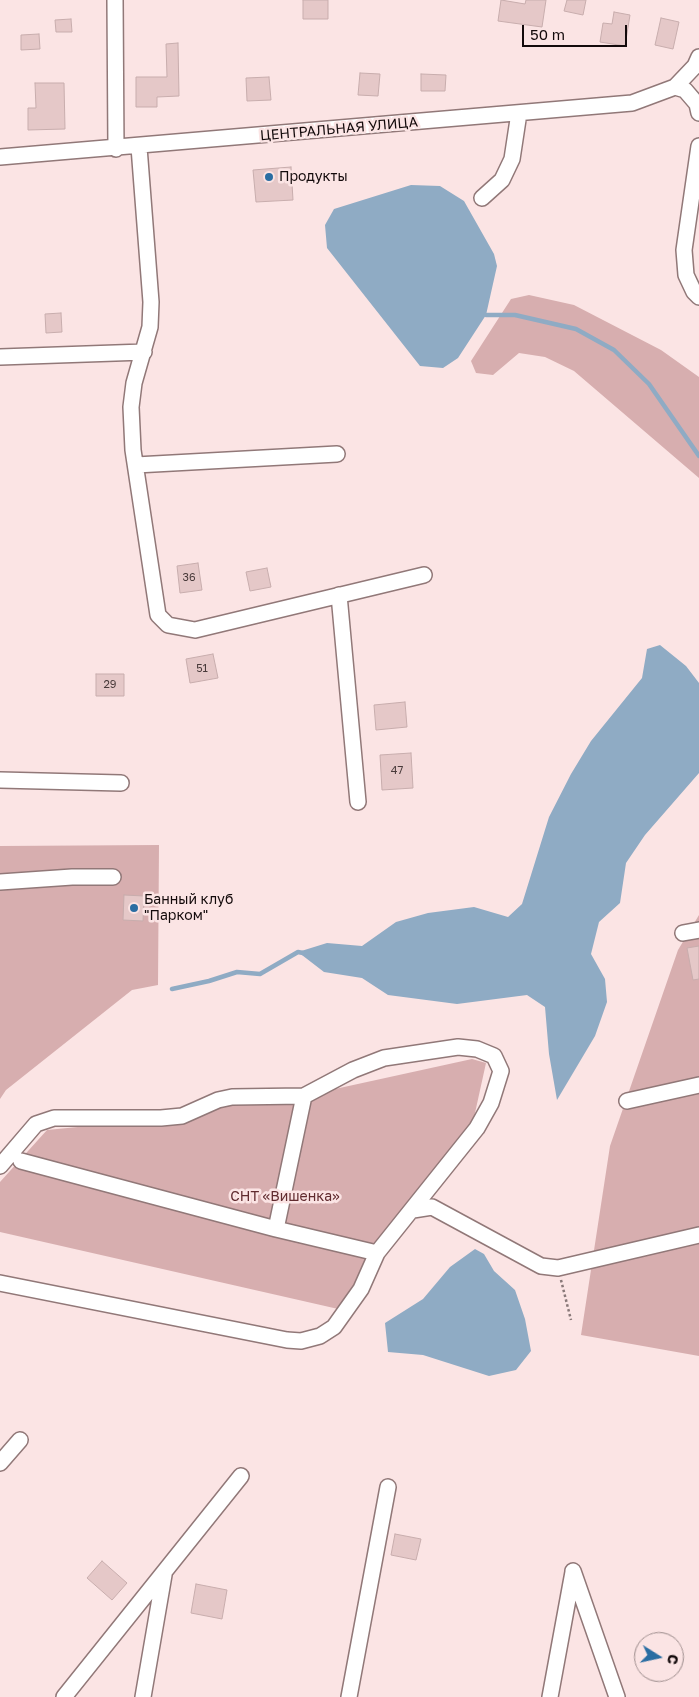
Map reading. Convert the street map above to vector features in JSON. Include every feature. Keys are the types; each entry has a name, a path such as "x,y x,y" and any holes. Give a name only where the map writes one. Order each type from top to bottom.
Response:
{"street":[{"path":"115,0 116,149"},
{"path":"699,57 695,66 675,87 686,90 697,104 699,113"},
{"name":"ЦЕНТРАЛЬНАЯ УЛИЦА","path":"0,157 116,149 632,103 675,87"},
{"path":"482,198 502,180 512,159 519,113"},
{"path":"138,146 152,302 150,327 134,383 130,407 136,466 158,614 168,625 195,630 424,575"},
{"path":"699,146 684,250 686,275 694,292 699,297"},
{"path":"0,357 144,352"},
{"path":"136,466 337,454"},
{"path":"339,595 358,802"},
{"path":"0,780 121,783"},
{"path":"0,882 72,877 113,877"},
{"path":"683,933 699,930"},
{"path":"0,1166 36,1124 54,1118 161,1118 182,1116 218,1100 232,1097 304,1096 353,1070 384,1058 458,1047 478,1049 494,1056 501,1071 491,1103 477,1128 377,1253 361,1290 334,1327 320,1336 301,1341 287,1340 0,1282"},
{"path":"627,1101 699,1085"},
{"path":"276,1229 304,1096"},
{"path":"21,1161 276,1229 377,1253"},
{"path":"413,1210 432,1207 541,1266 558,1268 699,1235"},
{"path":"0,1463 20,1440"},
{"path":"64,1697 241,1476"},
{"path":"349,1697 388,1487"},
{"path":"550,1697 573,1571 617,1697"},
{"path":"143,1697 165,1573"}],"path":[{"path":"558,1268 571,1320"}],"green space":[{"path":"529,295 574,305 661,350 699,377 699,478 574,371 545,357 519,353 493,375 476,373 471,361 511,299"},
{"path":"159,845 158,985 132,990 6,1090 0,1099 0,846"},
{"path":"699,915 699,1356 581,1335 610,1146 678,950"},
{"name":"СНТ «Вишенка»","path":"472,1059 486,1063 473,1122 418,1192 347,1311 0,1232 0,1182 47,1130 139,1121 212,1105 303,1096"}],"water":[{"path":"411,185 440,186 464,201 494,254 497,266 486,315 458,358 443,368 420,366 327,248 325,225 334,209"},
{"path":"660,645 686,666 699,683 699,773 645,835 626,863 620,903 599,922 591,954 605,979 607,1002 595,1036 557,1100 549,1054 545,1007 527,995 457,1004 388,995 362,978 324,972 298,952 327,943 362,946 396,922 428,913 474,907 508,917 522,904 549,817 571,774 591,741 642,678 647,649"},
{"path":"475,1249 484,1254 494,1271 515,1290 525,1319 531,1351 516,1370 489,1376 423,1355 388,1352 385,1323 423,1299 450,1267"}],"building":[{"path":"303,0 328,0 328,19 303,19"},
{"path":"501,0 525,4 526,0 546,0 542,27 498,21"},
{"path":"567,0 586,0 583,15 564,11"},
{"path":"614,12 630,15 625,46 600,42 603,23 612,24"},
{"path":"661,18 679,22 673,49 655,45"},
{"path":"71,19 72,32 56,32 55,20"},
{"path":"39,34 40,49 21,50 21,35"},
{"path":"178,43 179,96 157,97 157,107 136,107 136,77 167,77 166,44"},
{"path":"360,73 380,74 378,96 358,95"},
{"path":"421,74 446,75 445,91 421,91"},
{"path":"269,77 271,100 247,101 246,78"},
{"path":"35,83 64,83 65,129 28,130 28,108 36,108"},
{"path":"291,167 293,200 256,202 253,170"},
{"path":"61,313 62,332 46,333 45,314"},
{"path":"198,563 202,590 180,593 177,566"},
{"path":"267,568 271,587 250,591 246,572"},
{"path":"213,654 218,678 190,683 186,659"},
{"path":"96,674 124,674 124,696 96,696"},
{"path":"405,702 407,727 376,730 374,705"},
{"path":"411,753 413,788 382,790 380,755"},
{"name":"Банный клуб \"Парком\"","path":"124,895 144,896 143,921 123,920"},
{"path":"699,946 699,979 693,980 687,948"},
{"path":"395,1534 421,1539 416,1560 391,1555"},
{"path":"102,1561 127,1583 112,1600 87,1578"},
{"path":"196,1584 227,1590 222,1619 191,1613"}],"waterway":[{"path":"486,315 515,315 576,329 614,350 649,384 699,456"},
{"path":"172,989 209,981 237,972 260,974 298,952 303,953"}],"place":[{"name":"Продукты","path":"269,177"},
{"name":"Банный клуб \"Парком\"","path":"134,908"}]}
